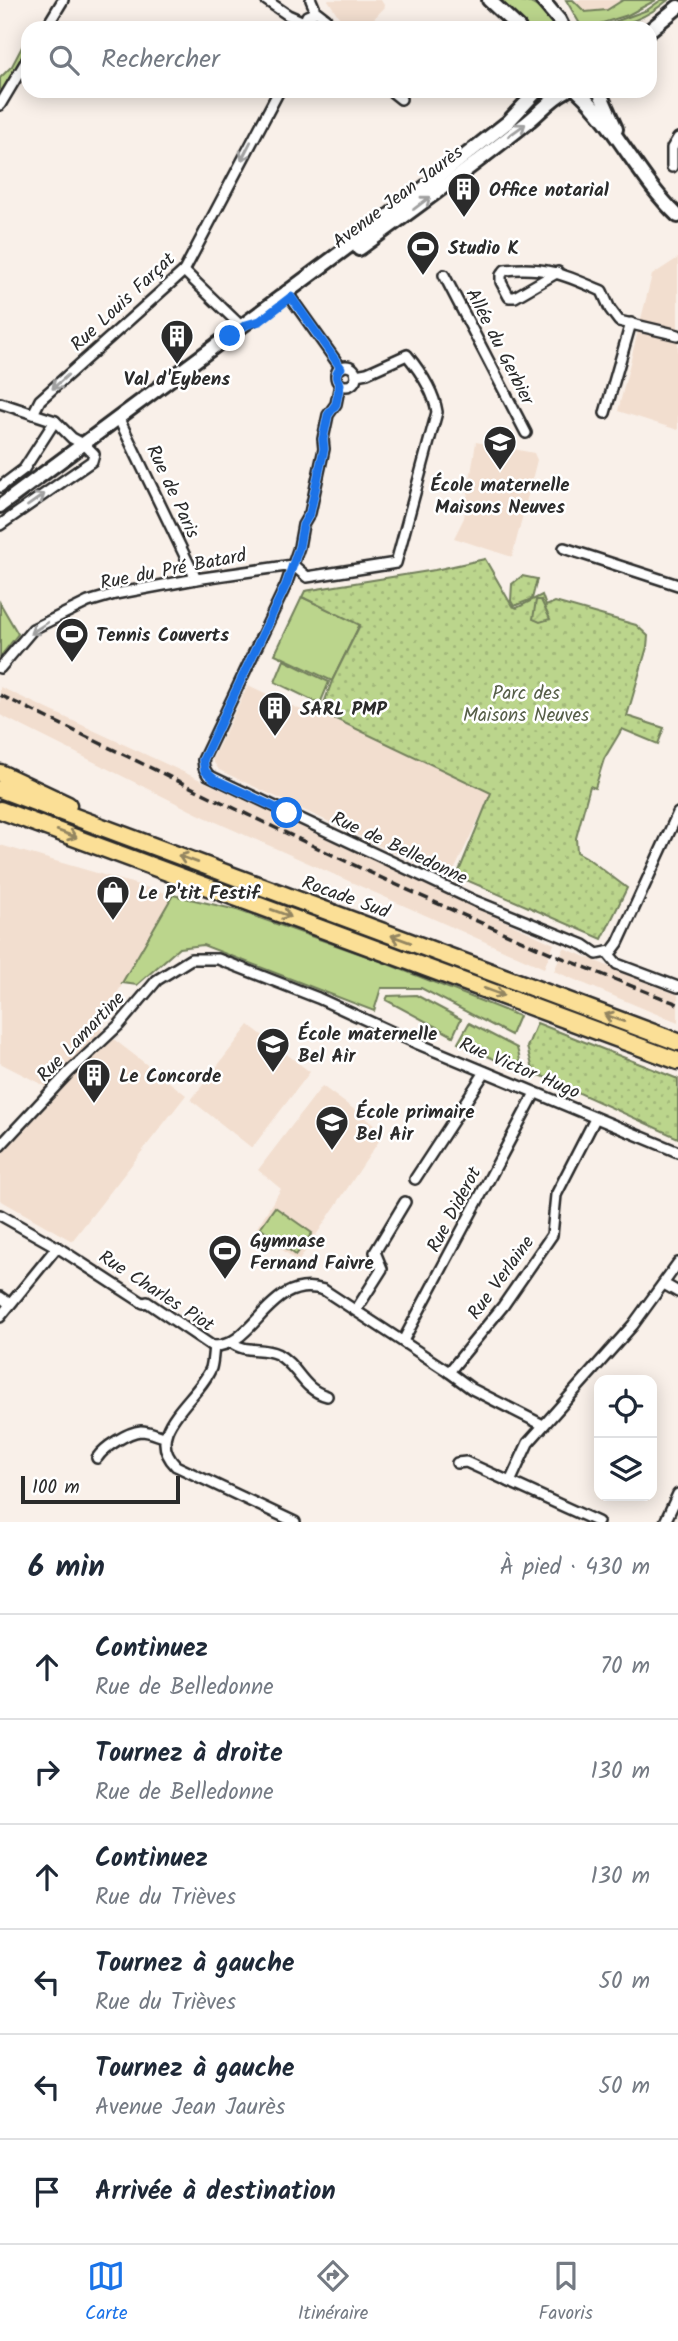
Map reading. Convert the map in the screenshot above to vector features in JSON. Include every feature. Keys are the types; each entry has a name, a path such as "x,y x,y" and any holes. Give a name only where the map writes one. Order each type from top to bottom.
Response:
{"highway":[{"path":"0,773 80,810 105,829"},
{"name":"Rocade Sud","path":"0,789 678,1042"},
{"name":"Rocade Sud","path":"1,810 678,1061"}],"main road":[{"path":"489,0 512,21"},
{"path":"542,0 560,21"},
{"path":"657,24 678,7"},
{"path":"657,21 662,19"},
{"name":"Avenue Jean Jaurès","path":"289,294 508,122 530,98"},
{"name":"Avenue Jean Jaurès","path":"0,506 244,326 256,314 448,183 524,126 555,98"},
{"path":"585,98 595,108 646,183 678,216"},
{"path":"602,98 624,149"}],"street":[{"path":"50,21 63,0"},
{"path":"266,0 298,21"},
{"path":"305,21 313,12 311,0"},
{"path":"313,12 323,16 326,21"},
{"path":"0,105 21,70"},
{"name":"Rue Louis Farçat","path":"33,414 41,399 184,271 275,98"},
{"path":"672,167 673,148 678,138"},
{"path":"558,272 515,297 509,297 501,282 501,275 505,270 539,268 558,272 602,291 619,321 678,335"},
{"path":"184,271 244,326"},
{"name":"Allée du Gerbier","path":"444,275 526,433"},
{"path":"289,294 341,368"},
{"path":"605,413 631,323"},
{"path":"293,565 307,577 396,563 437,412 436,402 407,355 356,375"},
{"path":"341,368 350,368 356,375"},
{"path":"341,368 336,376 340,384 351,385 356,375"},
{"name":"Rue de Belledonne","path":"340,384 336,404 328,415 323,439 324,449 310,513 303,525 293,565 203,760 204,768 208,775 475,901 584,945 597,954 607,952 617,964 678,987"},
{"path":"0,403 55,421 94,454 92,461 0,525"},
{"name":"Rue de Paris","path":"119,419 196,579"},
{"path":"0,486 24,469 55,421"},
{"path":"564,548 678,584"},
{"name":"Rue du Pré Batard","path":"0,668 33,629 88,603 115,594 293,565"},
{"path":"607,952 612,951 623,934 678,813"},
{"name":"Rue Victor Hugo","path":"191,959 218,959 318,998 416,1043 678,1152"},
{"name":"Rue Lamartine","path":"0,1146 69,1072 116,1027 157,980 191,959"},
{"path":"415,1179 485,1072"},
{"name":"Rue Diderot","path":"403,1341 535,1093"},
{"name":"Rue Verlaine","path":"449,1371 503,1306 552,1235 556,1195 595,1119"},
{"path":"356,1310 382,1269 375,1251 405,1202"},
{"name":"Rue Charles Piot","path":"0,1215 143,1303 147,1302 207,1344 214,1346 231,1342 278,1299 299,1289 324,1290 449,1371 472,1389 543,1425"},
{"path":"0,1317 57,1248"},
{"path":"510,1482 528,1443 617,1344 678,1263"},
{"path":"664,1284 678,1292"},
{"path":"0,1297 10,1304"},
{"path":"231,1342 239,1349 268,1351 278,1355 313,1392 327,1396"},
{"path":"214,1346 211,1369 164,1437 167,1454 176,1466 295,1522"},
{"path":"97,1458 107,1446 136,1432 143,1431 164,1437"},
{"path":"457,1463 466,1462 598,1522"},
{"path":"665,1522 678,1494"}],"shaded area":[{"path":"328,0 381,0 385,7 372,21 342,21"},
{"path":"573,0 623,0 607,10 584,12"},
{"path":"678,258 678,430 618,411 652,275"},
{"path":"476,442 534,453 537,460 512,557 454,538 464,518"},
{"path":"248,685 318,718 321,712 491,793 450,879 219,770 212,760"},
{"path":"0,687 554,944 544,968 198,814 0,715"},
{"path":"0,845 173,895 98,1027 186,1095 72,1241 0,1200 0,1149 45,1086 0,1063"},
{"path":"564,948 678,995 678,1023 554,971"},
{"path":"249,1025 310,1072 252,1148 191,1100"},
{"path":"322,1086 385,1132 298,1262 256,1229 281,1189 258,1170"}],"green space":[{"path":"496,0 530,3 552,21 519,21"},
{"path":"566,0 573,0 585,12 607,10 623,0 656,0 628,15 609,21 578,21"},
{"path":"661,0 668,0 635,20 617,21 647,10"},
{"path":"21,49 21,60 0,93 0,78 12,66"},
{"name":"Parc des Maisons Neuves","path":"485,559 512,606 517,608 542,595 546,606 555,602 636,625 648,636 627,716 664,728 658,744 622,729 604,759 595,788 590,786 576,838 577,852 627,888 602,939 457,876 491,793 321,712 332,681 360,625 302,597 305,591"},
{"path":"522,576 537,579 532,599 514,606 511,601 512,584"},
{"path":"302,597 360,624 332,681 275,654"},
{"path":"536,600 541,600 550,619 540,622 533,619"},
{"path":"0,603 18,634 0,657"},
{"path":"284,660 329,682 320,704 275,682"},
{"path":"173,895 237,910 375,959 519,1016 511,1035 421,988 381,988 374,1011 203,945 179,948 137,985 122,983"},
{"path":"416,995 461,1019 453,1036 386,1000 388,996"},
{"path":"469,1023 517,1048 523,1072 458,1043"},
{"path":"537,1023 678,1079 678,1138 540,1075 535,1077 527,1047"},
{"path":"275,1207 312,1233 296,1255 260,1228"}],"railway":[{"path":"0,695 421,896 591,970 678,1004"}],"place":[{"name":"Office notarial","path":"464,219"},
{"name":"Studio K","path":"423,277"},
{"name":"Val d'Eybens","path":"177,366"},
{"name":"École maternelle Maisons Neuves","path":"500,472"},
{"name":"Tennis Couverts","path":"72,664"},
{"name":"SARL PMP","path":"275,738"},
{"name":"Le P'tit Festif","path":"113,922"},
{"name":"École maternelle Bel Air","path":"273,1074"},
{"name":"Le Concorde","path":"94,1105"},
{"name":"École primaire Bel Air","path":"332,1152"},
{"name":"Gymnase Fernand Faivre","path":"225,1281"}],"route":[{"path":"230,336 246,325 260,321 291,297 341,368 337,373 340,384 336,404 328,415 323,439 324,449 310,513 303,525 299,547 286,585 203,760 205,771 214,779 287,813"}]}
